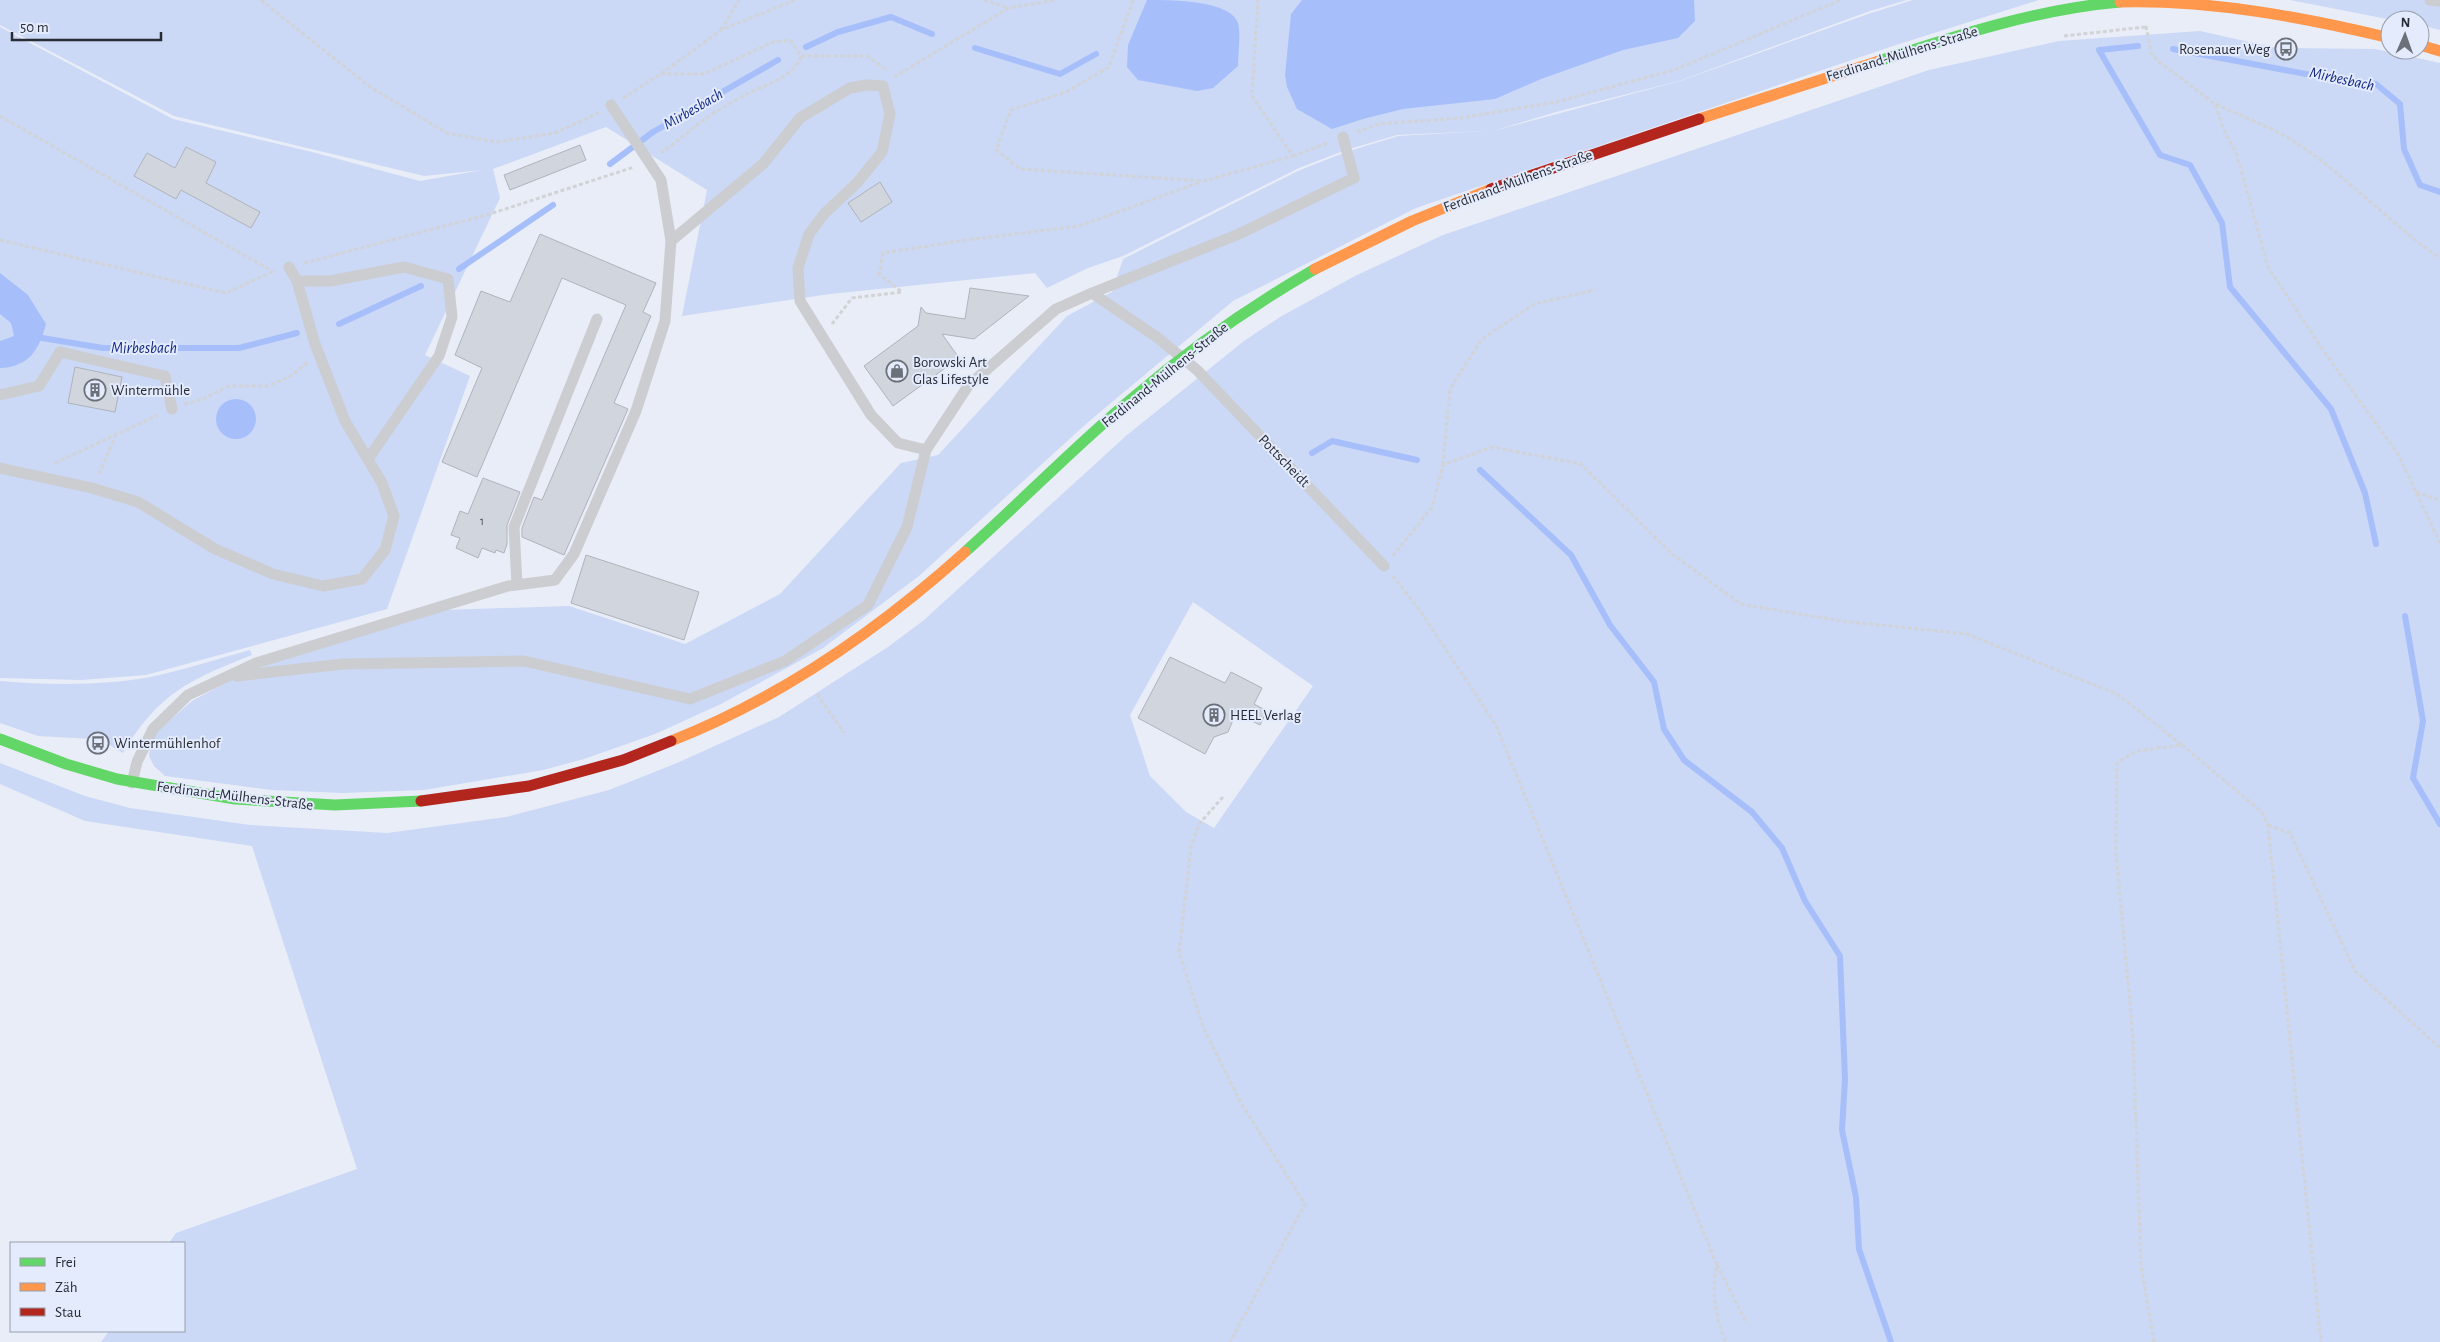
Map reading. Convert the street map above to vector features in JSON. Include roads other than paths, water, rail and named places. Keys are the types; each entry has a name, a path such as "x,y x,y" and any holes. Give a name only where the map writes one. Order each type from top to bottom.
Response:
{"main road":[{"name":"Ferdinand-Mülhens-Straße","path":"0,739 63,763 132,783 210,796 288,805 361,807 466,798 576,775 673,742 754,704 846,649 929,584 1115,413 1182,358 1293,282 1351,250 1420,217 1544,170 1951,37 2003,23 2066,10 2112,3 2156,1 2253,9 2296,16 2380,36"}],"lane":[{"path":"2430,0 2440,1"},
{"path":"671,241 762,164 800,118 850,88 866,85 884,86 890,114 882,152 809,234 798,268 800,301 870,415 898,443 926,450"},
{"path":"132,783 137,762 153,729 188,695 256,663 517,584 555,580 574,554 636,411 665,321 671,241 661,180 612,104"},
{"path":"226,678 343,664 524,661 690,699 785,661 868,605 907,527 926,450 968,386 1056,309 1239,234 1354,178 1343,137"},
{"path":"0,468 92,488 138,502 215,549 273,574 323,586 362,579 385,550 394,516 382,483 345,421 315,344 297,281 289,267"},
{"path":"297,281 330,281 404,267 448,279 452,317 439,356 368,459"},
{"name":"Pottscheidt","path":"1092,293 1197,370 1384,566"},
{"path":"517,584 514,526 597,319"},
{"path":"0,395 39,386 60,352 165,376 172,409"}],"water":[{"path":"1147,0 1198,3 1224,10 1233,15 1239,28 1238,66 1213,88 1197,91 1138,80 1127,67 1128,45"},
{"path":"1302,0 1694,0 1695,21 1678,38 1623,50 1541,79 1495,99 1403,109 1332,129 1297,109 1287,87 1285,75 1291,14"},
{"path":"0,273 28,295 46,324 40,342 31,355 18,364 0,368 0,341 14,336 11,323 0,314"},
{"path":"236,399 250,405 256,419 250,433 236,439 222,433 216,419 222,405"}],"waterway":[{"name":"Mirbesbach","path":"806,47 838,32 891,17 932,34"},
{"path":"2138,46 2099,50 2160,155 2190,165 2222,223 2230,287 2331,409 2365,493 2376,544"},
{"name":"Mirbesbach","path":"975,48 1060,74 1096,54"},
{"name":"Mirbesbach","path":"2173,49 2322,77 2376,84 2400,104 2404,149 2420,185 2440,192"},
{"name":"Mirbesbach","path":"610,164 653,132 778,60"},
{"name":"Mirbesbach","path":"459,269 553,205"},
{"name":"Mirbesbach","path":"339,324 421,286"},
{"name":"Mirbesbach","path":"37,334 42,338 103,348 239,348 297,333"},
{"path":"1312,453 1332,441 1417,460"},
{"path":"1480,470 1571,555 1610,625 1654,682 1664,729 1684,760 1752,812 1782,848 1805,901 1840,956 1845,1079 1842,1130 1856,1197 1859,1249 1891,1342"},
{"path":"2405,616 2423,721 2413,778 2440,824"}],"place":[{"name":"Rosenauer Weg","path":"2286,49"},
{"name":"Borowski Art Glas Lifestyle","path":"897,371"},
{"name":"Wintermühle","path":"95,390"},
{"name":"HEEL Verlag","path":"1214,715"},
{"name":"Wintermühlenhof","path":"98,743"}]}
